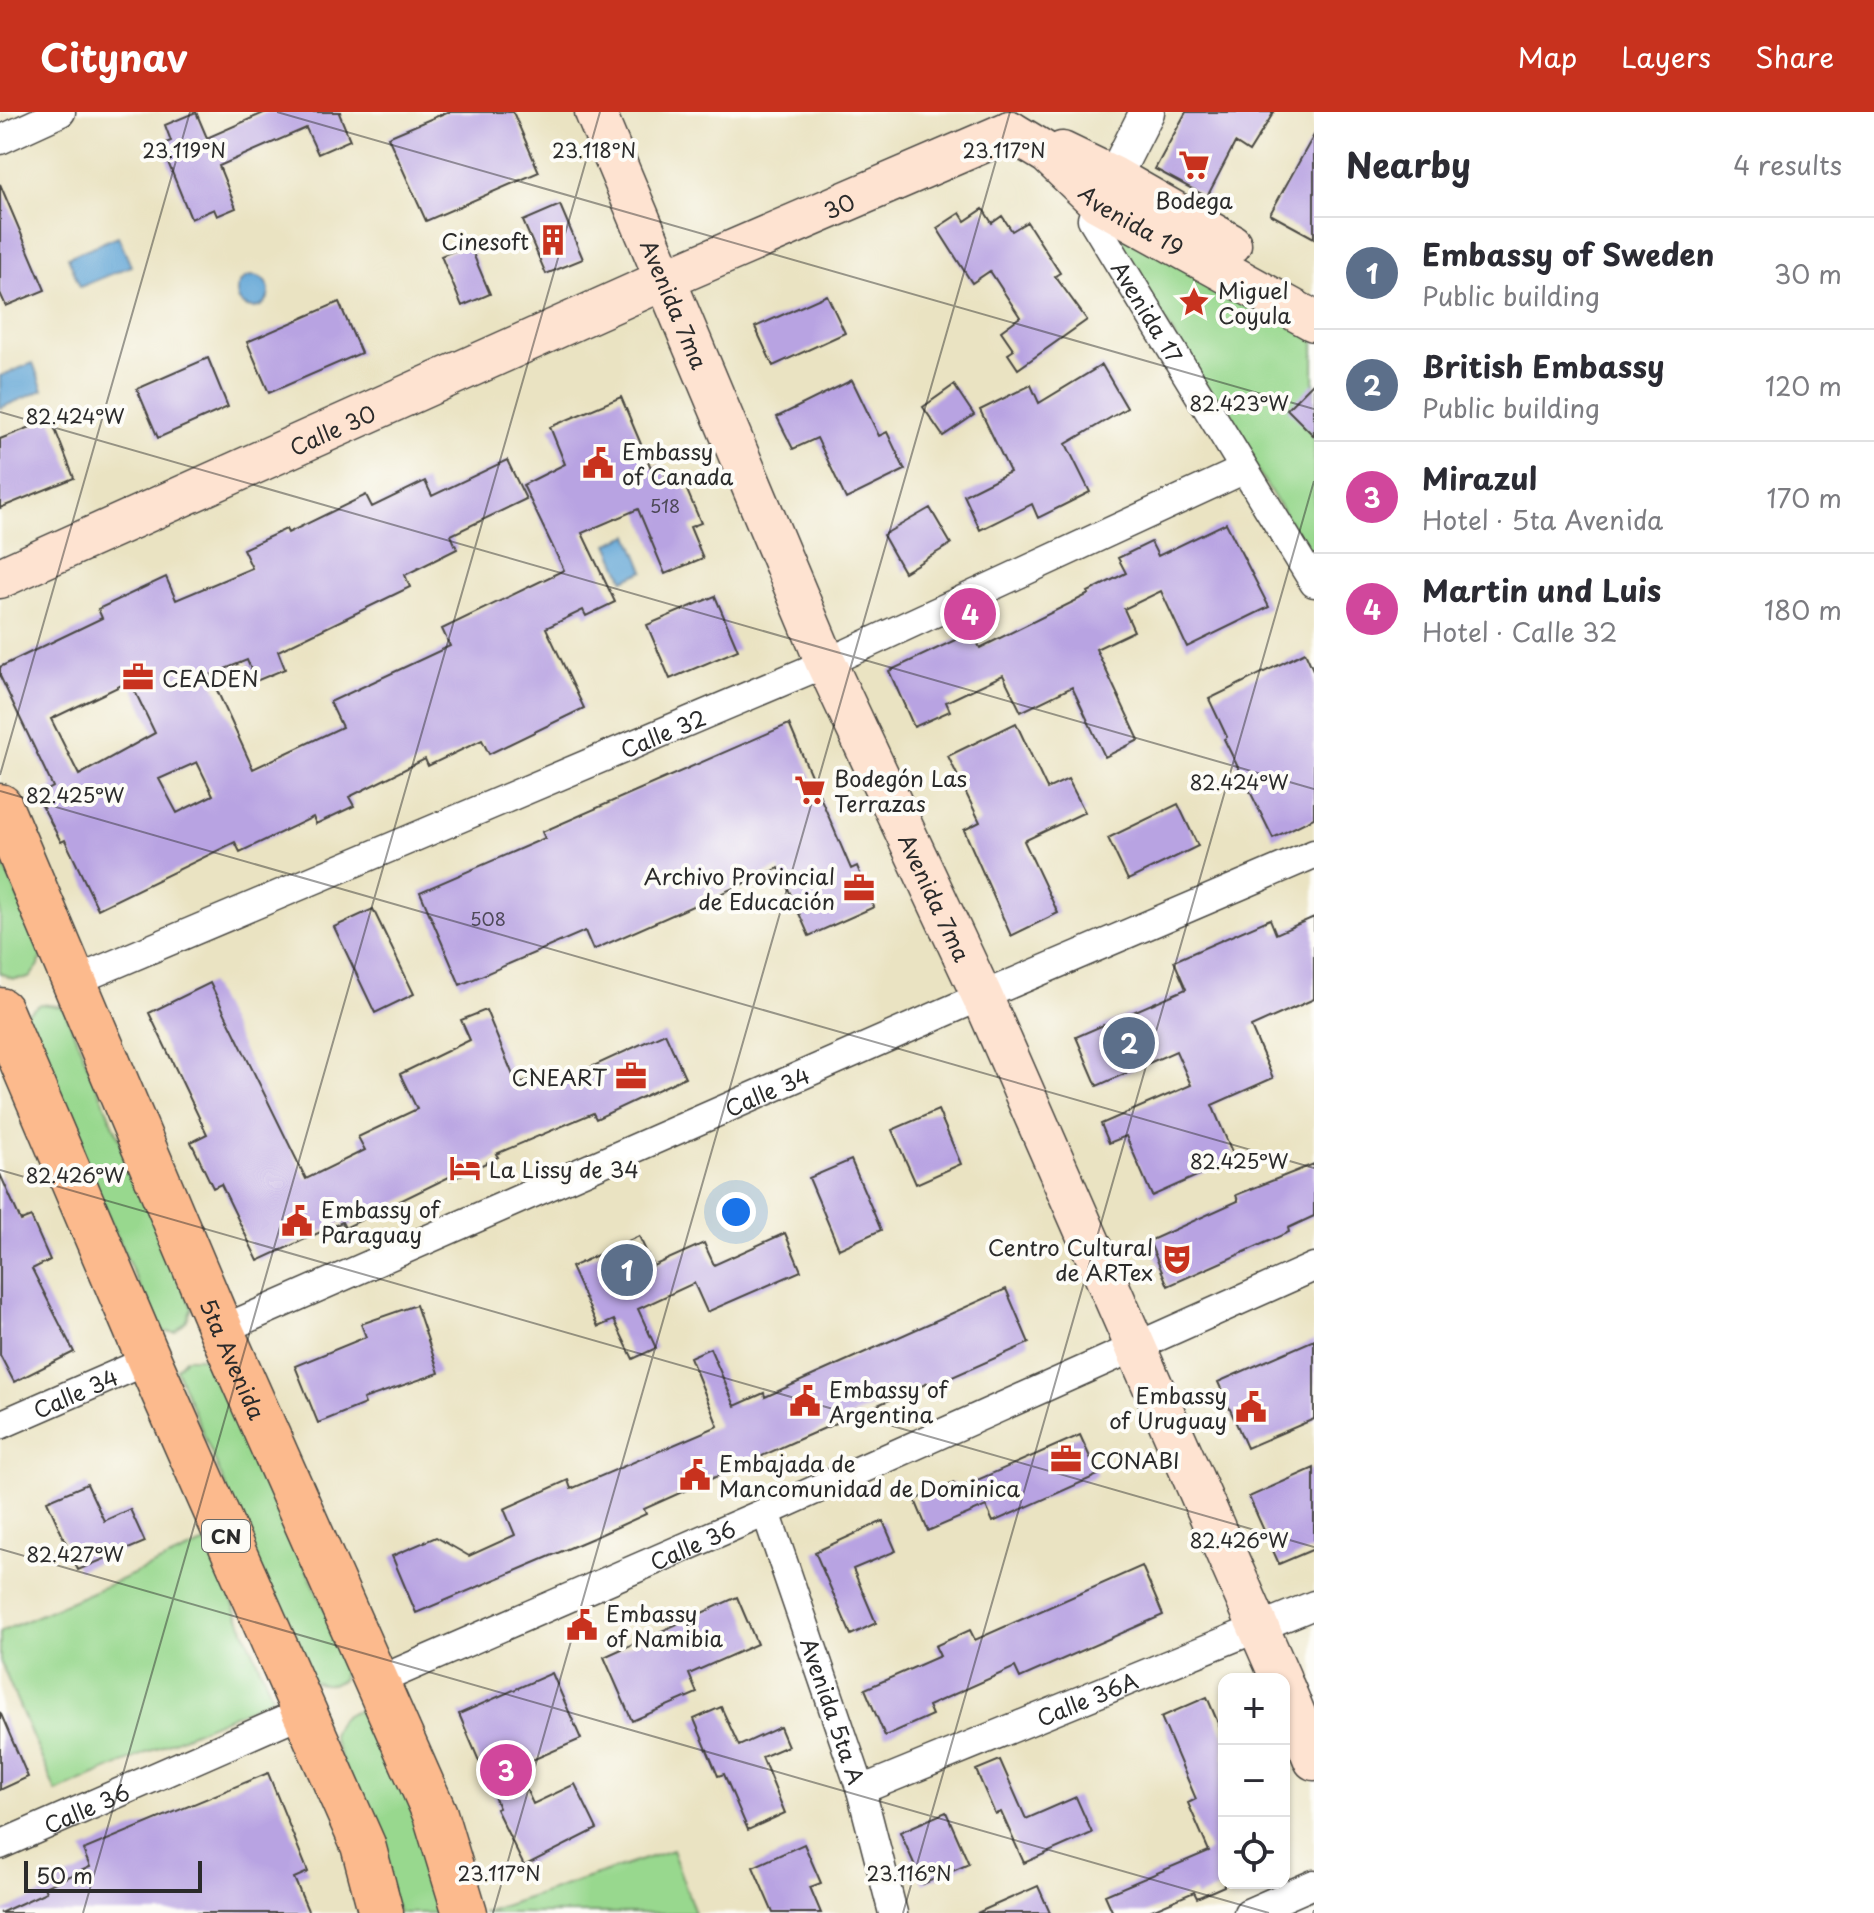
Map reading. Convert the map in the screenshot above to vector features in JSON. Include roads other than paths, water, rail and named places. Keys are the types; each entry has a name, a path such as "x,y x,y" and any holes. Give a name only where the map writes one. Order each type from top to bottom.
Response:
{"highway":[{"name":"5ta Avenida","path":"0,806 221,1330 435,1814 465,1913"},
{"name":"CN","path":"1,1013 149,1360 363,1845 381,1913"}],"main road":[{"name":"Avenida 7ma","path":"595,112 826,663 982,996 1278,1673"},
{"name":"30","path":"666,279 1010,122"},
{"name":"Avenida 19","path":"1010,122 1048,154 1314,321"},
{"name":"Avenida 19","path":"1106,190 1314,291"},
{"name":"Calle 30","path":"0,578 666,279"},
{"path":"1290,1702 1314,1760"}],"street":[{"path":"0,140 61,112"},
{"path":"1106,190 1147,112"},
{"name":"Avenida 17","path":"1106,190 1092,219 1314,583"},
{"name":"Calle 32","path":"75,981 826,663 1243,470"},
{"name":"Calle 34","path":"221,1330 1314,854"},
{"name":"Calle 36","path":"375,1682 766,1512 1314,1267"},
{"name":"Calle 34","path":"0,1425 149,1360"},
{"name":"Avenida 5ta A","path":"766,1512 861,1790 893,1913"},
{"name":"Calle 36A","path":"861,1790 1314,1605"},
{"name":"Calle 36","path":"0,1845 303,1712"},
{"path":"1248,1913 1314,1884"}],"water":[{"path":"118,236 131,266 80,287 68,257"},
{"path":"253,276 264,281 269,292 264,303 253,308 242,303 237,292 242,281"},
{"path":"33,363 43,390 0,408 0,376"},
{"path":"629,535 644,571 624,580 608,544"}],"place":[{"name":"Bodega","path":"1194,165"},
{"name":"Cinesoft","path":"553,240"},
{"name":"Miguel Coyula","path":"1194,302"},
{"name":"Embassy of Canada","path":"598,463"},
{"name":"Martin und Luis","path":"970,614"},
{"name":"CEADEN","path":"138,677"},
{"name":"Bodegón Las Terrazas","path":"810,790"},
{"name":"Archivo Provincial de Educación","path":"859,888"},
{"name":"British Embassy","path":"1129,1043"},
{"name":"CNEART","path":"631,1076"},
{"name":"La Lissy de 34","path":"465,1168"},
{"name":"Embassy of Paraguay","path":"297,1221"},
{"name":"Centro Cultural de ARTex","path":"1177,1259"},
{"name":"Embassy of Sweden","path":"627,1270"},
{"name":"Embassy of Argentina","path":"805,1401"},
{"name":"Embassy of Uruguay","path":"1251,1407"},
{"name":"CONABI","path":"1066,1459"},
{"name":"Embajada de Mancomunidad de Dominica","path":"695,1475"},
{"name":"Embassy of Namibia","path":"582,1625"},
{"name":"Mirazul","path":"506,1770"}]}
